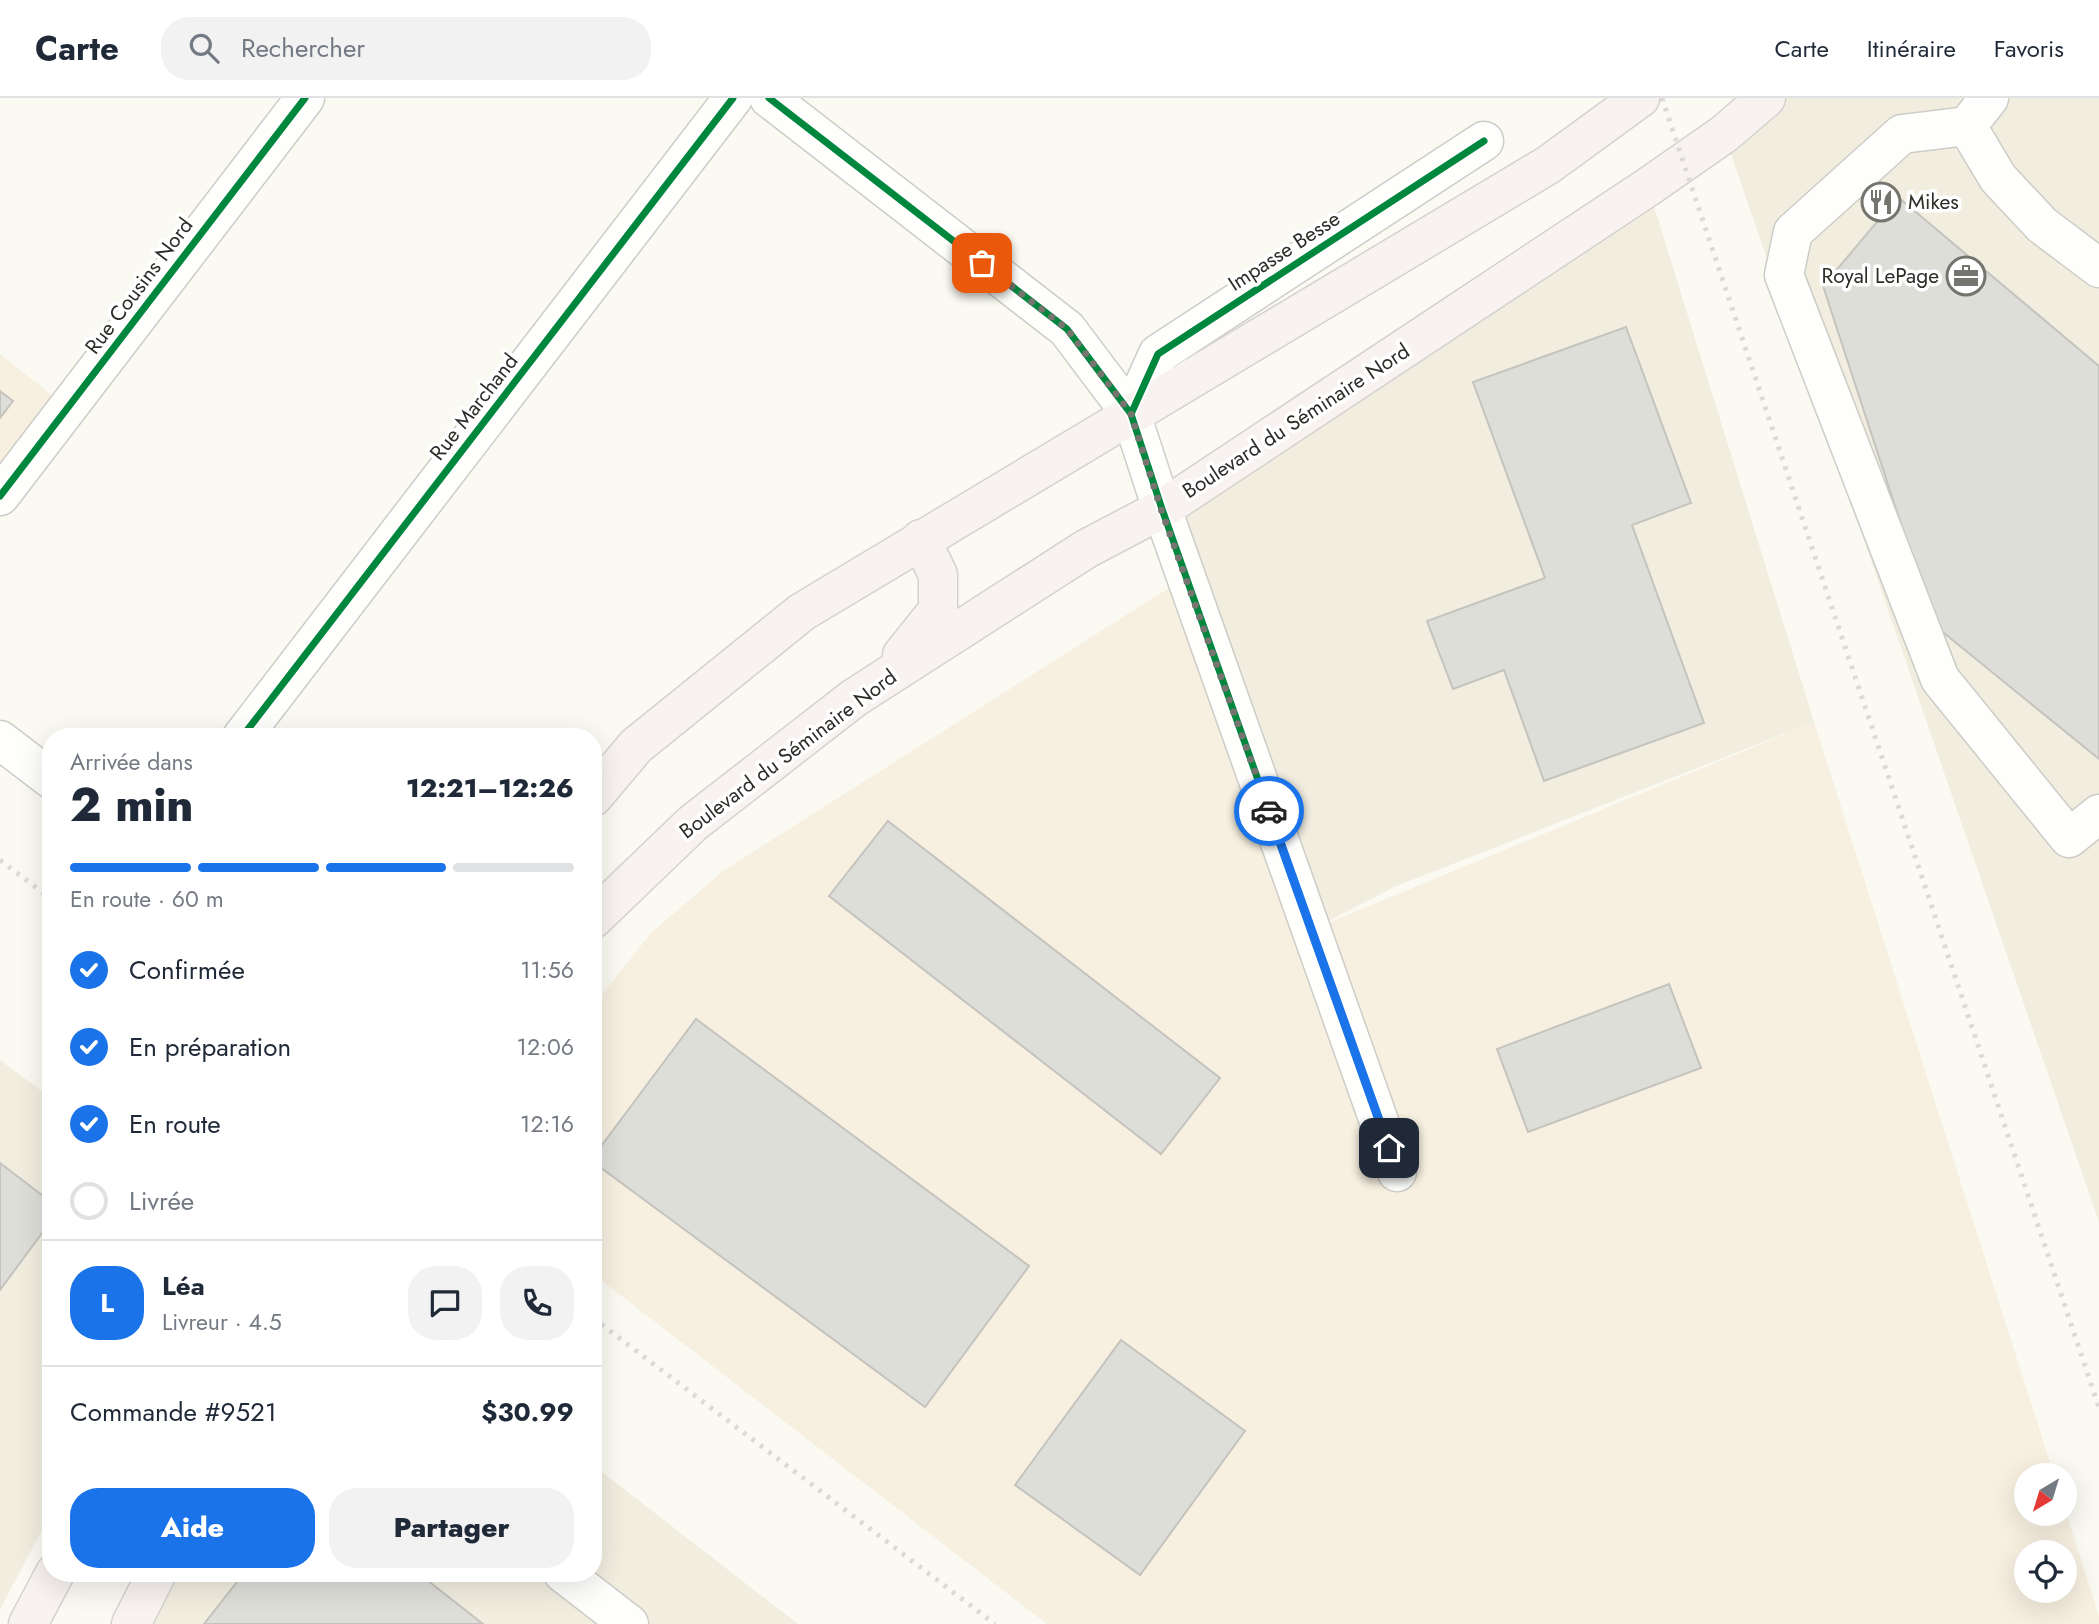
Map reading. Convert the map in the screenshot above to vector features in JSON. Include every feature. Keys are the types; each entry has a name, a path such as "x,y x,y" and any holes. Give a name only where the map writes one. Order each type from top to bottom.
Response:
{"main road":[{"path":"602,786 636,746 802,612 1548,165 1640,98"},
{"name":"Boulevard du Séminaire Nord","path":"602,910 693,823 853,698 1086,549 1161,509 1648,187 1724,134 1766,98"},
{"path":"853,698 908,650 938,610 938,575 921,539"},
{"path":"28,1624 50,1582"},
{"path":"131,1624 152,1582"}],"street":[{"name":"Rue Cousins Nord","path":"0,496 305,98"},
{"name":"Rue Marchand","path":"249,728 733,98"},
{"path":"769,98 1067,329 1131,414 1161,509 1397,1172"},
{"path":"2099,268 2042,225 1998,178 1978,112 1902,134 1793,232 1784,275 1940,679 2069,838 2099,814"},
{"name":"Impasse Besse","path":"1131,414 1158,354 1484,141"},
{"path":"0,740 42,772"},
{"path":"575,1582 629,1624"}],"shaded area":[{"path":"1766,98 2099,98 2099,1222 1724,134"},
{"path":"1648,187 1814,722 1394,887 1311,930 1162,509"},
{"path":"0,354 68,408 0,496"},
{"path":"1186,577 1311,930 1814,722 2050,1463 2014,1463 2014,1526 2070,1526 2075,1540 2014,1540 2014,1603 2077,1603 2077,1547 2099,1616 2099,1624 1047,1624 602,1281 602,995 651,933 723,871"},
{"path":"0,1060 42,1091 42,1530 0,1609"},
{"path":"602,1472 798,1624 130,1624 151,1582 602,1582"}],"building":[{"path":"1898,197 2099,366 2099,759 1934,625 1823,286"},
{"path":"1626,327 1691,503 1632,525 1704,723 1544,781 1504,670 1453,689 1427,621 1545,578 1473,382"},
{"path":"0,391 13,401 0,418"},
{"path":"888,821 1220,1078 1161,1154 829,896"},
{"path":"1669,984 1701,1068 1528,1132 1497,1049"},
{"path":"696,1019 1029,1266 925,1407 602,1169 602,1145"},
{"path":"0,1163 42,1195 42,1233 0,1290"},
{"path":"1121,1340 1245,1431 1140,1575 1015,1485"},
{"path":"237,1582 429,1582 483,1624 204,1624"}],"railway":[{"path":"1662,98 2099,1408"},
{"path":"0,860 42,892"},
{"path":"602,1325 995,1624"}],"cycle path":[{"path":"0,496 305,98"},
{"path":"249,728 733,98"},
{"path":"769,98 1067,329 1131,414 1162,509 1397,1172"},
{"path":"1131,414 1158,354 1484,141"}],"way so far":[{"path":"982,263 1067,329 1131,414 1161,509 1269,811"}],"place":[{"name":"Mikes","path":"1881,202"},
{"name":"Royal LePage","path":"1966,276"}],"route":[{"path":"1269,811 1389,1148"}]}
